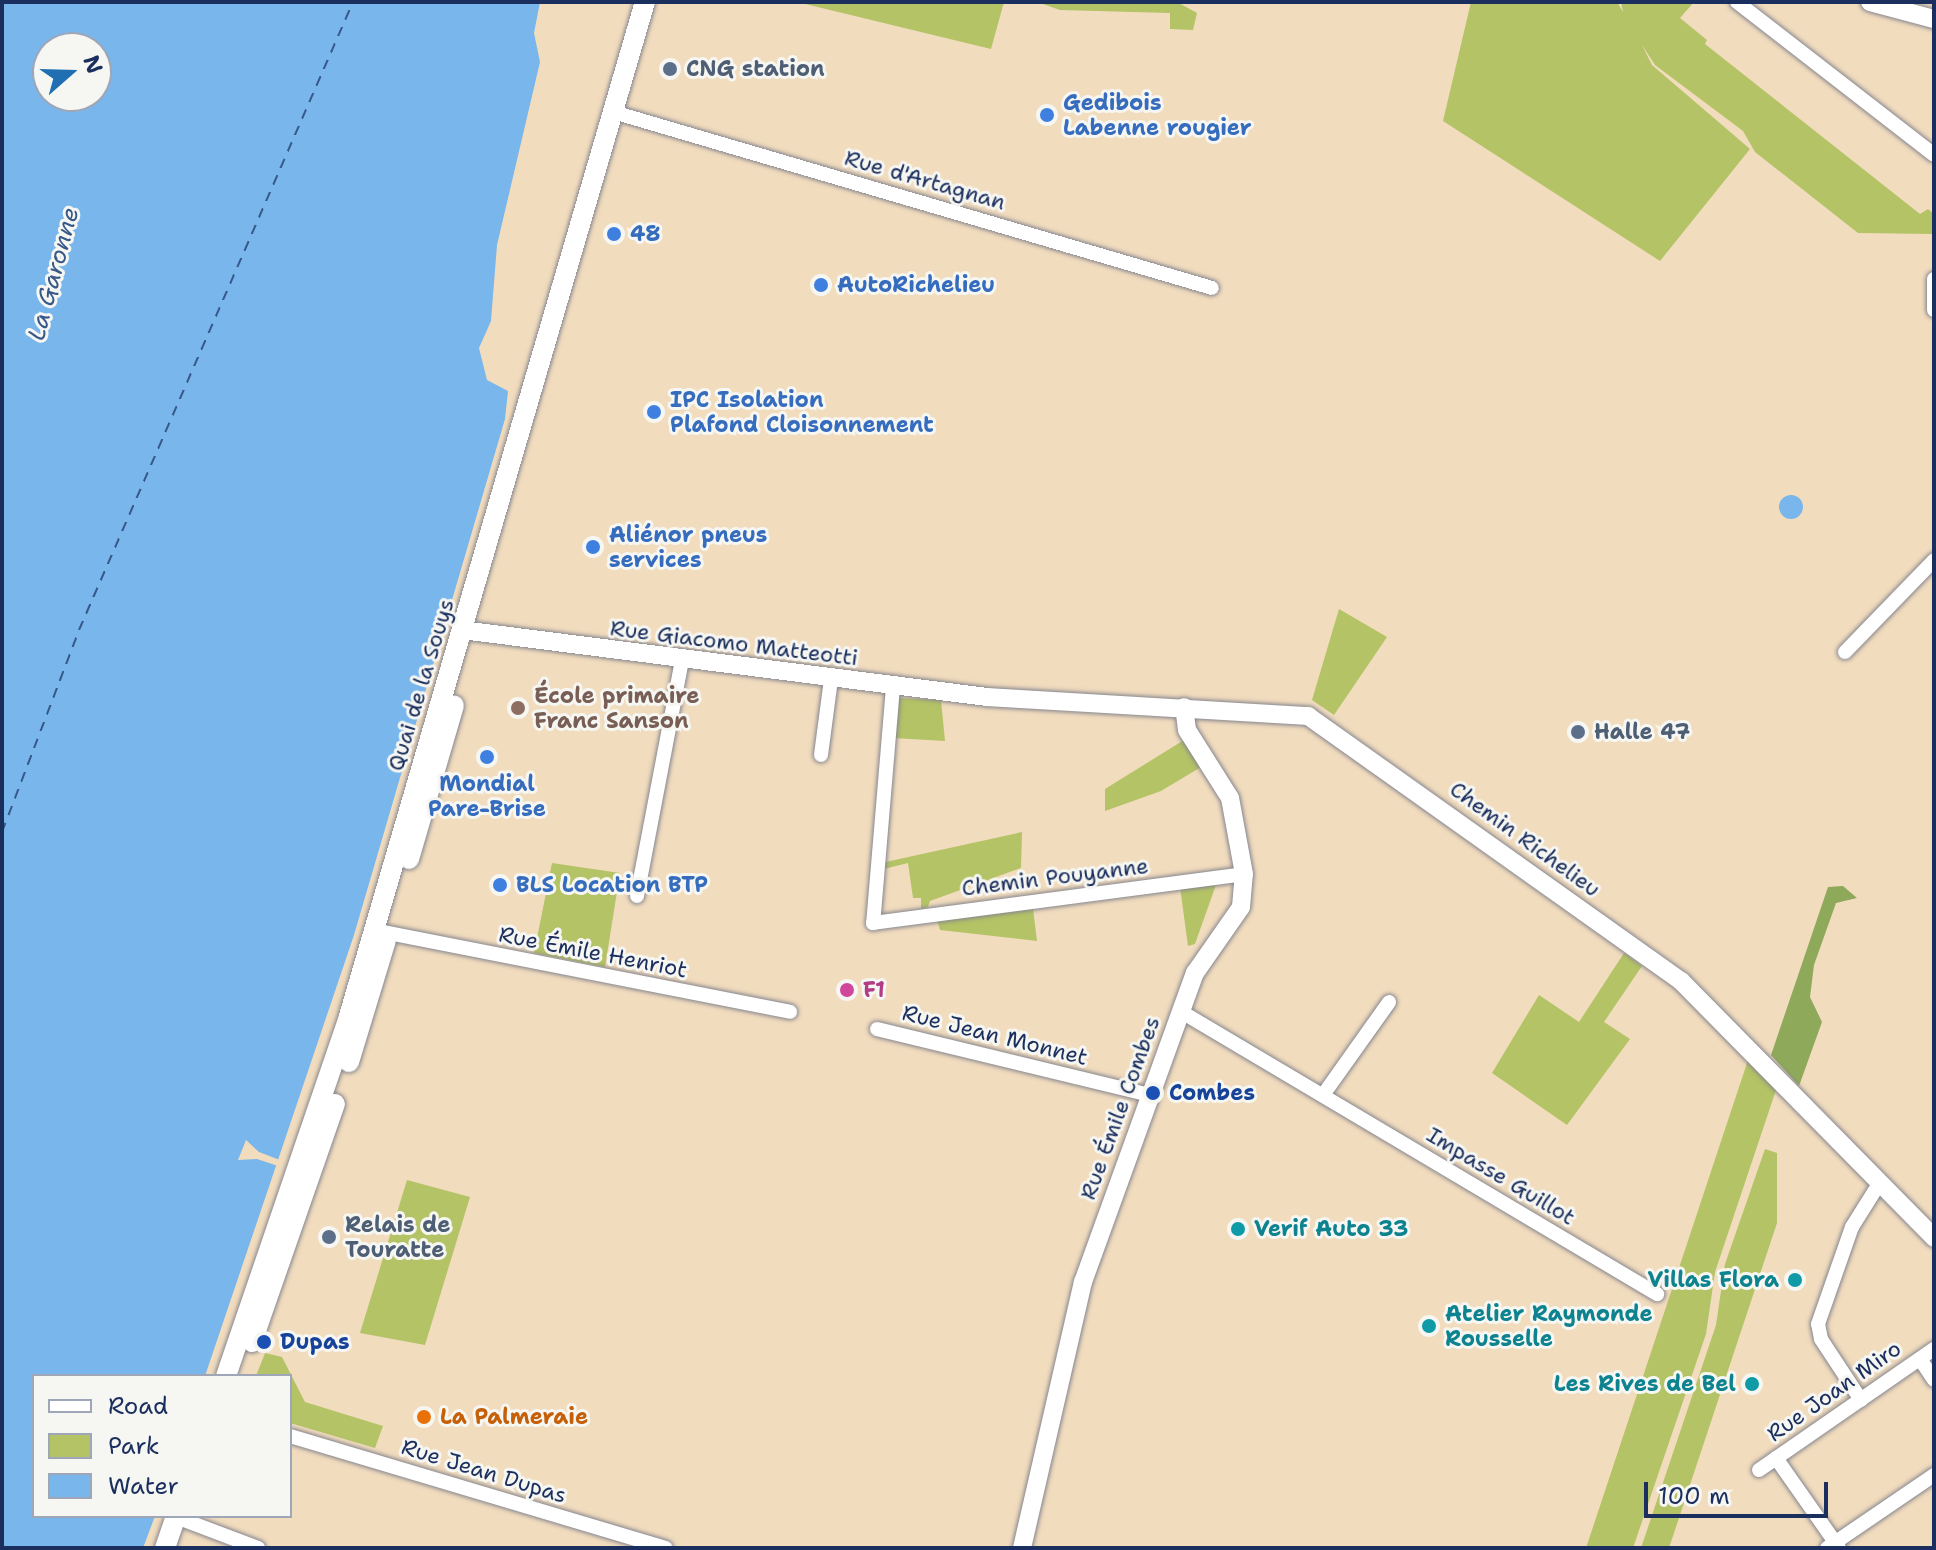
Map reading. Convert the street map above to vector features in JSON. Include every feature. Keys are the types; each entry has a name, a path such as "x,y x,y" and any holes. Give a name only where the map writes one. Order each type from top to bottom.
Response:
{"main road":[{"name":"Quai de la Souys","path":"619,114 645,2"},
{"name":"Quai de la Souys","path":"241,1374 329,1122 380,932 619,114 658,2"},
{"name":"Quai de la Souys","path":"227,1374 380,932"},
{"path":"165,1548 183,1518"},
{"path":"179,1548 183,1518"}],"street":[{"path":"1737,2 1934,155"},
{"path":"1870,2 1934,19"},
{"name":"Rue d'Artagnan","path":"619,114 1212,288"},
{"path":"1934,279 1934,310"},
{"path":"1845,652 1934,560"},
{"name":"Rue Giacomo Matteotti","path":"468,632 987,697"},
{"path":"637,896 682,661"},
{"path":"821,755 831,679"},
{"name":"Chemin Pouyanne","path":"893,687 873,923 1244,874"},
{"name":"Chemin Richelieu","path":"987,697 1296,712 1320,722 1681,981 1934,1238"},
{"name":"Rue Émile Combes","path":"1022,1548 1083,1282 1195,973 1237,918 1244,874 1230,798 1187,730 1184,707"},
{"name":"Rue Émile Henriot","path":"380,932 790,1012"},
{"path":"1323,1095 1389,1002"},
{"name":"Impasse Guillot","path":"1180,1011 1657,1294"},
{"name":"Rue Jean Monnet","path":"877,1029 1150,1095"},
{"path":"1861,1400 1821,1339 1818,1324 1852,1227 1879,1184"},
{"name":"Rue Joan Miro","path":"1759,1470 1934,1349"},
{"path":"1920,1359 1934,1380"},
{"name":"Rue Jean Dupas","path":"292,1437 666,1548"},
{"path":"1776,1458 1834,1546 1934,1475"},
{"path":"183,1518 258,1548"}],"green space":[{"path":"797,2 1004,2 991,49"},
{"path":"1037,2 1177,2 1197,13 1193,30 1170,29 1170,13 1060,10"},
{"path":"1471,2 1617,2 1623,12 1621,2 1694,2 1680,18 1707,40 1705,44 1920,214 1928,209 1934,214 1934,234 1858,233 1755,152 1743,131 1655,65 1642,45 1652,65 1750,149 1660,261 1443,121"},
{"path":"1339,609 1387,637 1334,715 1312,700"},
{"path":"897,698 941,700 945,741 893,738"},
{"path":"1184,740 1201,767 1161,791 1105,811 1105,789"},
{"path":"1022,832 1021,868 930,901 928,907 921,909 921,898 913,898 908,863 880,870 881,863"},
{"path":"552,863 620,873 605,967 534,953"},
{"path":"1217,882 1195,944 1188,946 1180,887"},
{"path":"1843,886 1857,898 1836,903 1814,965 1810,997 1822,1022 1799,1086 1771,1055 1828,887"},
{"path":"1033,909 1037,941 940,930 937,920"},
{"path":"1624,953 1642,966 1604,1022 1630,1039 1567,1125 1492,1073 1539,995 1579,1022"},
{"path":"1748,1060 1776,1090 1715,1272 1706,1334 1633,1548 1586,1548"},
{"path":"1765,1149 1777,1153 1777,1223 1669,1548 1641,1548 1716,1325 1725,1264"},
{"path":"407,1180 470,1197 425,1345 360,1333"},
{"path":"265,1353 282,1357 291,1374 257,1374"},
{"path":"292,1377 305,1402 383,1426 375,1448 292,1424"}],"water":[{"name":"La Garonne","path":"2,2 540,2 534,33 540,62 497,245 491,321 479,348 487,380 508,391 505,419 354,935 206,1374 32,1374 32,1518 154,1518 143,1548 2,1548"},
{"path":"1791,495 1800,498 1803,507 1800,516 1791,519 1782,516 1779,507 1782,498"}],"pier":[{"path":"246,1140 259,1152 285,1162 284,1168 257,1159 238,1160"}],"ferry route":[{"path":"2,832 79,630 353,2"}],"place":[{"name":"CNG station","path":"670,69"},
{"name":"Gedibois Labenne rougier","path":"1047,115"},
{"name":"48","path":"614,234"},
{"name":"AutoRichelieu","path":"821,285"},
{"name":"IPC Isolation Plafond Cloisonnement","path":"654,412"},
{"name":"Aliénor pneus services","path":"593,547"},
{"name":"École primaire Franc Sanson","path":"518,708"},
{"name":"Halle 47","path":"1578,732"},
{"name":"Mondial Pare-Brise","path":"487,757"},
{"name":"BLS Location BTP","path":"500,885"},
{"name":"F1","path":"847,990"},
{"name":"Combes","path":"1153,1093"},
{"name":"Verif Auto 33","path":"1238,1229"},
{"name":"Relais de Touratte","path":"329,1237"},
{"name":"Villas Flora","path":"1795,1280"},
{"name":"Atelier Raymonde Rousselle","path":"1429,1326"},
{"name":"Dupas","path":"264,1342"},
{"name":"Les Rives de Bel","path":"1752,1384"},
{"name":"La Palmeraie","path":"424,1417"}]}
